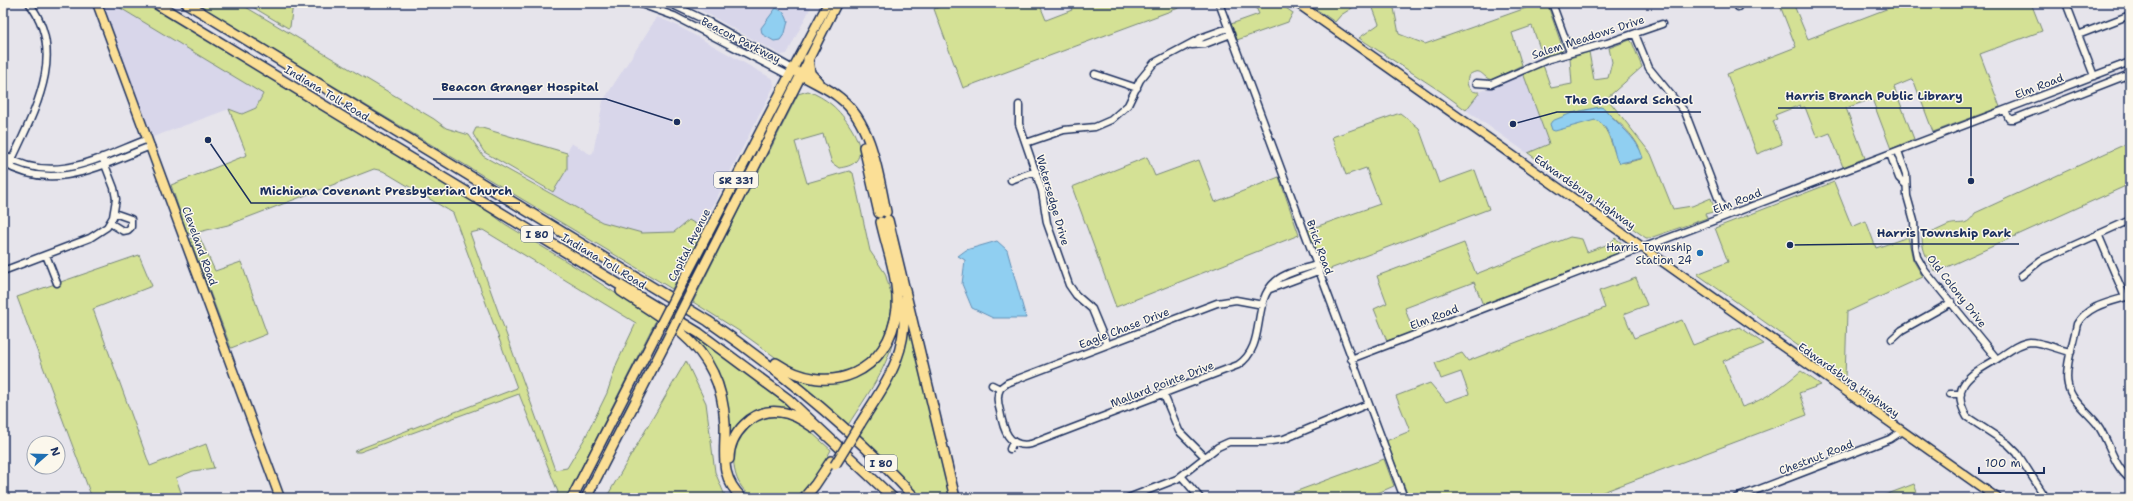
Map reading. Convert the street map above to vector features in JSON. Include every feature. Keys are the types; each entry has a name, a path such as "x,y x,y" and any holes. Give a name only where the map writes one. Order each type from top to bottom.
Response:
{"highway":[{"name":"Indiana Toll Road","path":"155,3 687,325 730,355 788,399 878,481 894,498"},
{"name":"Indiana Toll Road","path":"186,3 708,321 777,370 809,397 871,453 915,498"},
{"path":"808,59 810,72 827,89 844,101 861,123 868,141 883,217"},
{"path":"796,75 827,89"},
{"path":"796,75 836,101 845,110 856,126 863,142 883,217 899,284 905,317 902,345 890,374 810,498"},
{"name":"Capital Avenue","path":"572,498 681,285 796,75"},
{"name":"Capital Avenue","path":"586,498 692,290 796,75"},
{"path":"565,251 582,266 671,324 688,338 703,356 713,373 721,397 725,425 724,464 727,478 734,490 742,498"},
{"path":"708,321 730,331 785,369 814,380 828,380 859,371 881,352 889,339 894,323 899,284"},
{"path":"899,284 907,293 955,498"},
{"path":"748,498 739,490 733,479 729,466 729,454 733,440 739,429 749,420 763,414 778,411 791,414 806,422 878,481"},
{"path":"804,498 833,463"}],"main road":[{"name":"Cleveland Road","path":"97,3 280,498"},
{"name":"Capital Avenue","path":"796,75 828,3"},
{"name":"Capital Avenue","path":"796,75 808,59 837,3"},
{"name":"Edwardsburg Highway","path":"1297,3 1997,498"}],"street":[{"path":"8,163 41,92 48,64 45,34 40,20 29,3"},
{"name":"Beacon Parkway","path":"638,3 674,16 796,75"},
{"name":"Beacon Parkway","path":"670,3 715,26 796,75"},
{"name":"Brick Road","path":"1219,3 1351,360 1404,498"},
{"path":"1552,3 1570,52"},
{"path":"2066,3 2094,76"},
{"path":"2078,35 2130,15"},
{"name":"Salem Meadows Drive","path":"1476,83 1491,84 1549,59 1635,34 1662,24"},
{"path":"1026,143 1064,130 1088,128 1104,123 1122,112 1147,70 1154,63 1165,55 1189,46 1205,44 1230,31"},
{"path":"1635,34 1648,68 1685,112 1725,216"},
{"name":"Elm Road","path":"1351,360 2130,62"},
{"path":"1095,74 1137,88"},
{"path":"2005,110 2009,119 2014,119 2130,74"},
{"name":"Watersedge Drive","path":"1019,105 1019,124 1042,191 1047,223 1069,285 1076,295 1092,309 1107,345"},
{"path":"8,163 57,170 79,165 149,142"},
{"path":"3,155 8,163 24,173 52,177 76,174 104,164 149,142"},
{"name":"Old Colony Drive","path":"1898,151 1906,174 1905,184 1914,221 1914,238 1917,257 1925,271 1952,302 1997,359"},
{"name":"Old Colony Drive","path":"1890,154 1899,178 1905,184"},
{"path":"3,271 97,235 110,223 114,213 115,193 102,157"},
{"path":"1011,180 1036,171"},
{"path":"110,223 123,230 128,230 132,227 131,219 114,213"},
{"path":"2021,276 2040,260 2130,220"},
{"path":"2098,234 2128,296 2098,306 2085,313 2077,324 2067,377 2070,393 2104,434 2120,470 2130,479"},
{"path":"46,255 56,283"},
{"name":"Mallard Pointe Drive","path":"1013,442 1024,445 1031,444 1164,395 1234,367 1246,359 1255,344 1263,305 1270,289 1282,277 1317,268"},
{"name":"Eagle Chase Drive","path":"999,391 1007,383 1222,302 1236,300 1263,305"},
{"path":"1892,339 1902,330 1952,302"},
{"path":"2046,498 2012,449 1967,417 1963,410 1961,394 1967,378 2012,349 2028,342 2072,352"},
{"path":"992,385 999,391 998,403 1004,430 1013,442 1010,449"},
{"path":"1950,394 1961,394"},
{"path":"1164,395 1179,431 1205,457"},
{"path":"1128,498 1182,477 1218,447 1229,442 1264,442 1284,439 1368,404"},
{"name":"Chestnut Road","path":"1736,498 1890,439 1902,431"},
{"path":"1182,477 1200,498"}],"shaded area":[{"path":"112,3 263,93 256,108 242,114 229,109 153,137 102,5"},
{"path":"688,3 813,3 787,54 781,55"},
{"path":"657,17 676,25 773,79 774,86 702,227 677,238 661,266 550,197 567,169 567,153 571,143 590,154 593,153 603,101"},
{"path":"1523,73 1549,144 1527,153 1466,110 1480,92"}],"green space":[{"path":"112,3 146,3 480,205 505,224 574,266 656,320 566,498 554,498 558,492 519,394 360,452 354,452 517,388 453,213 383,171 374,169 228,225 190,234 187,233 171,185 247,155 229,109 242,114 256,108 263,94","holes":["483,230 636,323 617,363 607,393 585,438 567,468 555,470 470,233"]},
{"path":"195,3 239,3 434,119 446,128 469,135 483,156 602,222 642,233 674,232 689,220 704,229 672,289"},
{"path":"246,3 293,3 290,27 288,28"},
{"path":"949,3 1039,3 1046,20 1072,10 1069,3 1183,3 1184,6 963,88 934,9"},
{"path":"1254,3 1279,3 1293,13 1288,22 1237,40 1231,24 1259,14"},
{"path":"1312,3 1360,3 1341,15 1335,22 1310,5"},
{"path":"1371,3 1393,3 1399,34 1425,44 1540,3 1547,3 1563,49 1562,51 1543,57 1532,26 1512,33 1522,65 1492,80 1479,72 1469,75 1467,82 1469,88 1473,91 1480,92 1466,110 1440,91 1359,38 1379,24"},
{"path":"1779,3 1793,3 1808,39 1902,3 2031,3 2042,31 1980,54 2000,107 1933,132 1913,79 1894,87 1914,139 1891,149 1872,99 1846,108 1865,158 1843,167 1830,133 1817,138 1805,107 1801,108 1800,105 1775,115 1777,119 1773,121 1782,144 1757,154 1727,74 1796,47"},
{"path":"1630,40 1642,67 1607,98 1651,154 1673,209 1692,206 1711,198 1714,207 1713,212 1705,214 1707,218 1650,238 1646,238 1528,153 1549,144 1523,73 1543,65 1551,88 1572,84 1570,58 1589,52 1594,80 1608,78 1612,62 1609,48","holes":["1600,107 1620,123 1633,137 1640,152 1641,159 1625,163 1617,160 1603,125 1599,121 1595,120 1582,122 1572,113"]},
{"path":"808,91 817,95 837,109 853,131 859,148 859,155 854,163 839,168 832,163 823,134 795,142 807,183 849,171 853,173 870,251 885,273 892,297 892,309 886,334 873,354 853,368 830,375 802,372 782,362 739,331 693,302 798,94"},
{"path":"1400,113 1419,128 1439,183 1475,170 1489,209 1322,272 1307,230 1380,204 1366,168 1346,175 1332,137"},
{"path":"476,128 482,128 567,153 567,169 553,192 484,152 473,134"},
{"path":"2130,142 2130,184 1936,272 1930,264 1924,251 1922,237 1948,225 1969,221 1975,213"},
{"path":"752,156 755,158 686,292 683,289"},
{"path":"1147,157 1155,176 1199,160 1215,202 1279,177 1299,235 1116,307 1072,187"},
{"path":"1834,182 1852,227 1866,221 1876,248 1908,237 1913,260 1923,277 1847,312 1845,379 1697,274 1728,262 1715,228"},
{"path":"199,236 215,271 241,262 267,334 231,348 190,239"},
{"path":"1570,237 1582,239 1587,252 1609,244 1615,238 1626,246 1626,249 1483,305 1474,282 1405,308 1413,332 1387,341 1374,309 1387,303 1377,276 1464,243 1476,274"},
{"path":"139,255 152,286 93,309 150,466 206,444 214,468 193,471 176,478 183,498 92,498 17,297"},
{"path":"1636,278 1647,305 1624,314 1634,338 1682,320 1693,345 1740,327 1764,344 1723,361 1742,407 1758,401 1801,371 1821,385 1799,393 1807,415 1587,498 1409,498 1386,441 1410,431 1396,396 1430,383 1446,402 1469,394 1461,372 1441,379 1435,363 1462,353 1468,361 1605,308 1599,291"},
{"path":"909,319 952,498 922,498 859,434 902,359"},
{"path":"679,327 723,356 797,413 767,410 728,445 719,382"},
{"path":"895,333 892,346 882,370 848,425 789,374 851,376"},
{"path":"686,361 706,403 715,472 726,498 606,498"},
{"path":"778,416 802,424 831,450 812,484 801,494 794,498 761,499 748,494 737,479 734,469 735,449 742,432 746,428 763,419"},
{"path":"1384,459 1394,486 1366,498 1278,498"},
{"path":"1914,484 1919,498 1877,498"}],"water":[{"path":"776,8 784,12 788,21 785,33 780,40 774,41 762,34 761,28"},
{"path":"1600,107 1604,108 1631,137 1640,150 1643,158 1620,163 1617,160 1607,131 1600,122 1595,120 1555,131 1552,130 1550,124 1552,121 1572,113"},
{"path":"997,241 1007,250 1026,318 993,318 972,308 962,284 965,260 958,256 966,250"}],"place":[{"name":"Beacon Granger Hospital","path":"677,122"},
{"name":"The Goddard School","path":"1513,124"},
{"name":"Michiana Covenant Presbyterian Church","path":"208,140"},
{"name":"Harris Branch Public Library","path":"1971,181"},
{"name":"Harris Township Park","path":"1790,245"},
{"name":"Harris Township Station 24","path":"1700,253"}]}
